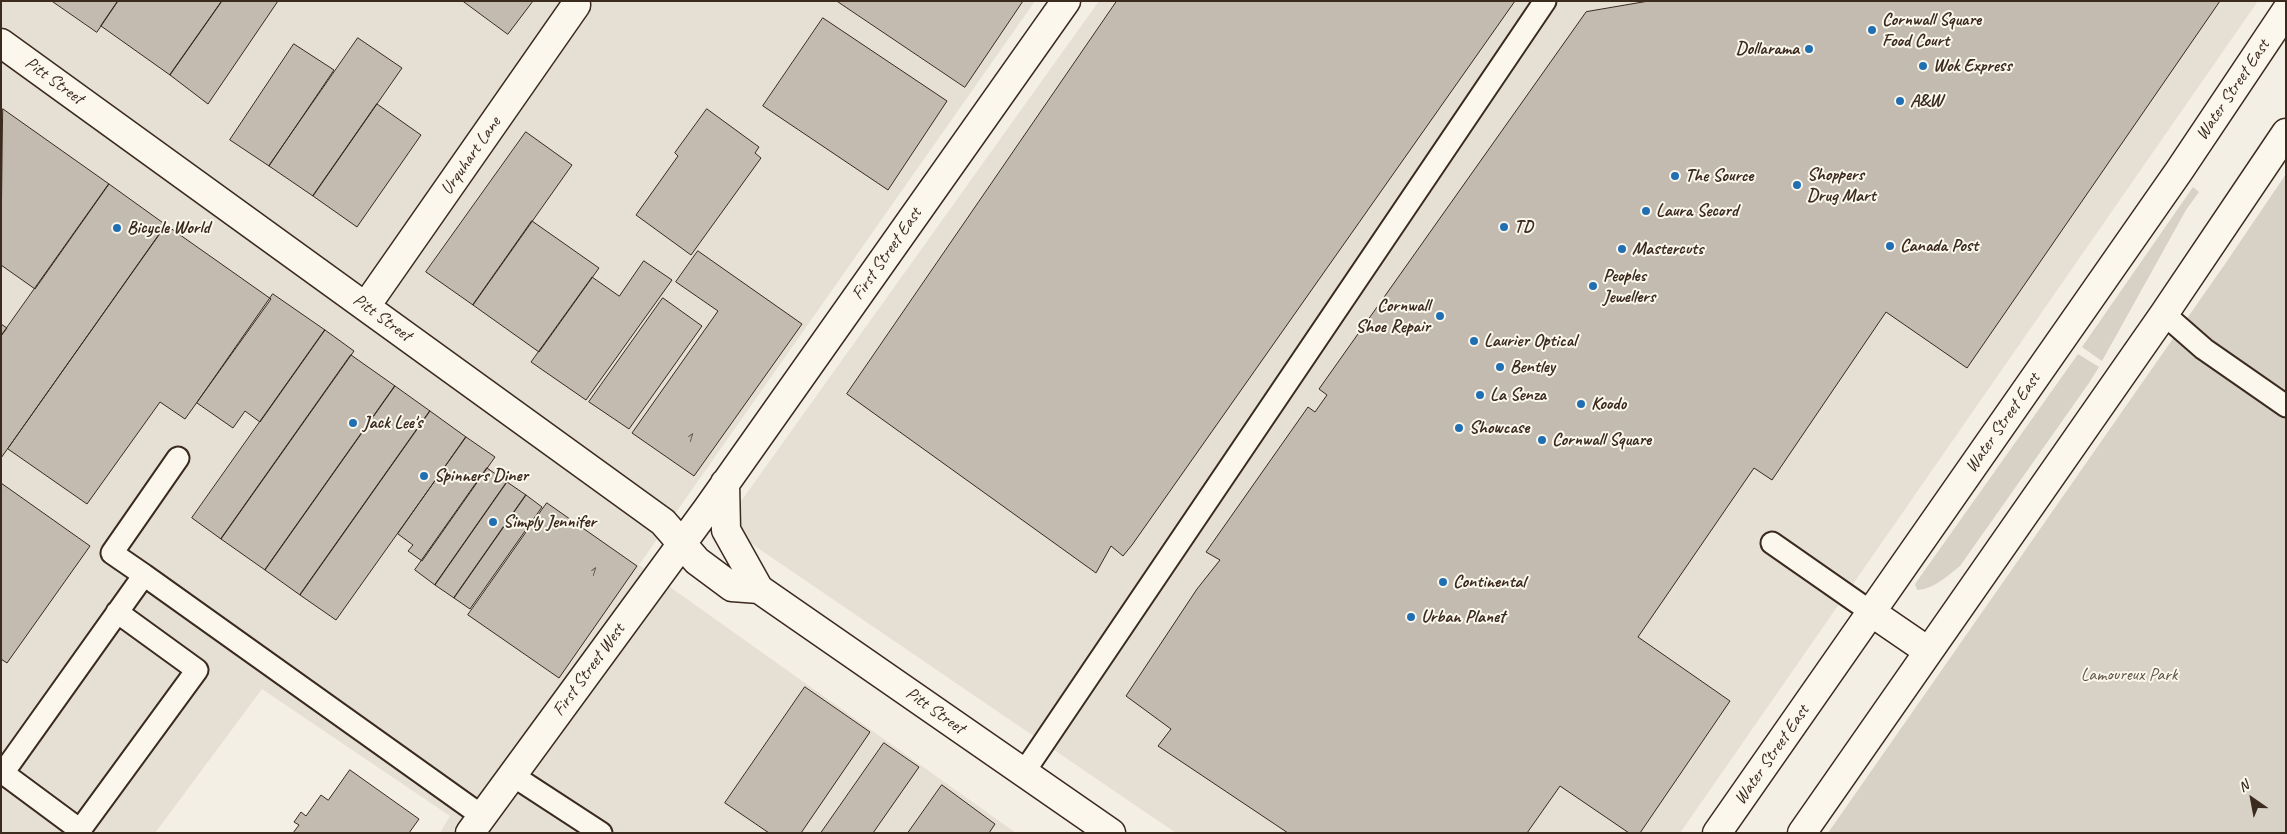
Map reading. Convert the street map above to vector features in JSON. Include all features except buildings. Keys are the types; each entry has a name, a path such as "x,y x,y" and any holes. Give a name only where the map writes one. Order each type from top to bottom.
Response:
{"street":[{"name":"First Street East","path":"708,508 1066,1"},
{"name":"Urquhart Lane","path":"366,306 576,5"},
{"name":"Water Street East","path":"1717,833 2179,171 2286,11"},
{"name":"Pitt Street","path":"1,43 663,522 697,561 732,587 759,589"},
{"path":"1802,833 2164,314 2286,133"},
{"name":"Pitt Street","path":"725,483 726,530 759,589 1111,833"},
{"name":"First Street West","path":"476,824 708,508"},
{"path":"1871,612 1928,651"}],"lane":[{"path":"1024,772 1545,1"},
{"path":"2164,314 2204,349 2286,406"},
{"path":"178,458 112,553 476,824"},
{"path":"1772,543 1871,612"},
{"path":"117,612 197,670 80,832 2,772 117,612 144,575"},
{"path":"512,775 601,833"}],"shaded area":[{"path":"1,1 1035,1 639,565 1016,833 440,833 450,816 262,689 155,833 1,833"},
{"path":"1099,1 2258,1 1680,833 1176,833 724,525"}],"green space":[{"name":"Lamoureux Park","path":"2286,174 2286,833 1828,833 2225,264"},
{"path":"2193,187 2199,192 2186,210 2102,361 2082,347"},
{"path":"2078,354 2099,367 2089,383 1960,566 1934,585 1917,590 1915,584"}],"place":[{"name":"Cornwall Square Food Court","path":"1872,30"},
{"name":"Dollarama","path":"1809,49"},
{"name":"Wok Express","path":"1923,66"},
{"name":"A&W","path":"1900,101"},
{"name":"The Source","path":"1675,176"},
{"name":"Shoppers Drug Mart","path":"1797,185"},
{"name":"Laura Secord","path":"1646,211"},
{"name":"TD","path":"1504,227"},
{"name":"Bicycle World","path":"117,228"},
{"name":"Canada Post","path":"1890,246"},
{"name":"Mastercuts","path":"1622,249"},
{"name":"Peoples Jewellers","path":"1593,286"},
{"name":"Cornwall Shoe Repair","path":"1440,316"},
{"name":"Laurier Optical","path":"1474,341"},
{"name":"Bentley","path":"1500,367"},
{"name":"La Senza","path":"1480,395"},
{"name":"Koodo","path":"1581,404"},
{"name":"Jack Lee's","path":"353,423"},
{"name":"Showcase","path":"1459,428"},
{"name":"Cornwall Square","path":"1542,440"},
{"name":"Spinners Diner","path":"424,476"},
{"name":"Simply Jennifer","path":"493,522"},
{"name":"Continental","path":"1443,582"},
{"name":"Urban Planet","path":"1411,617"}]}
